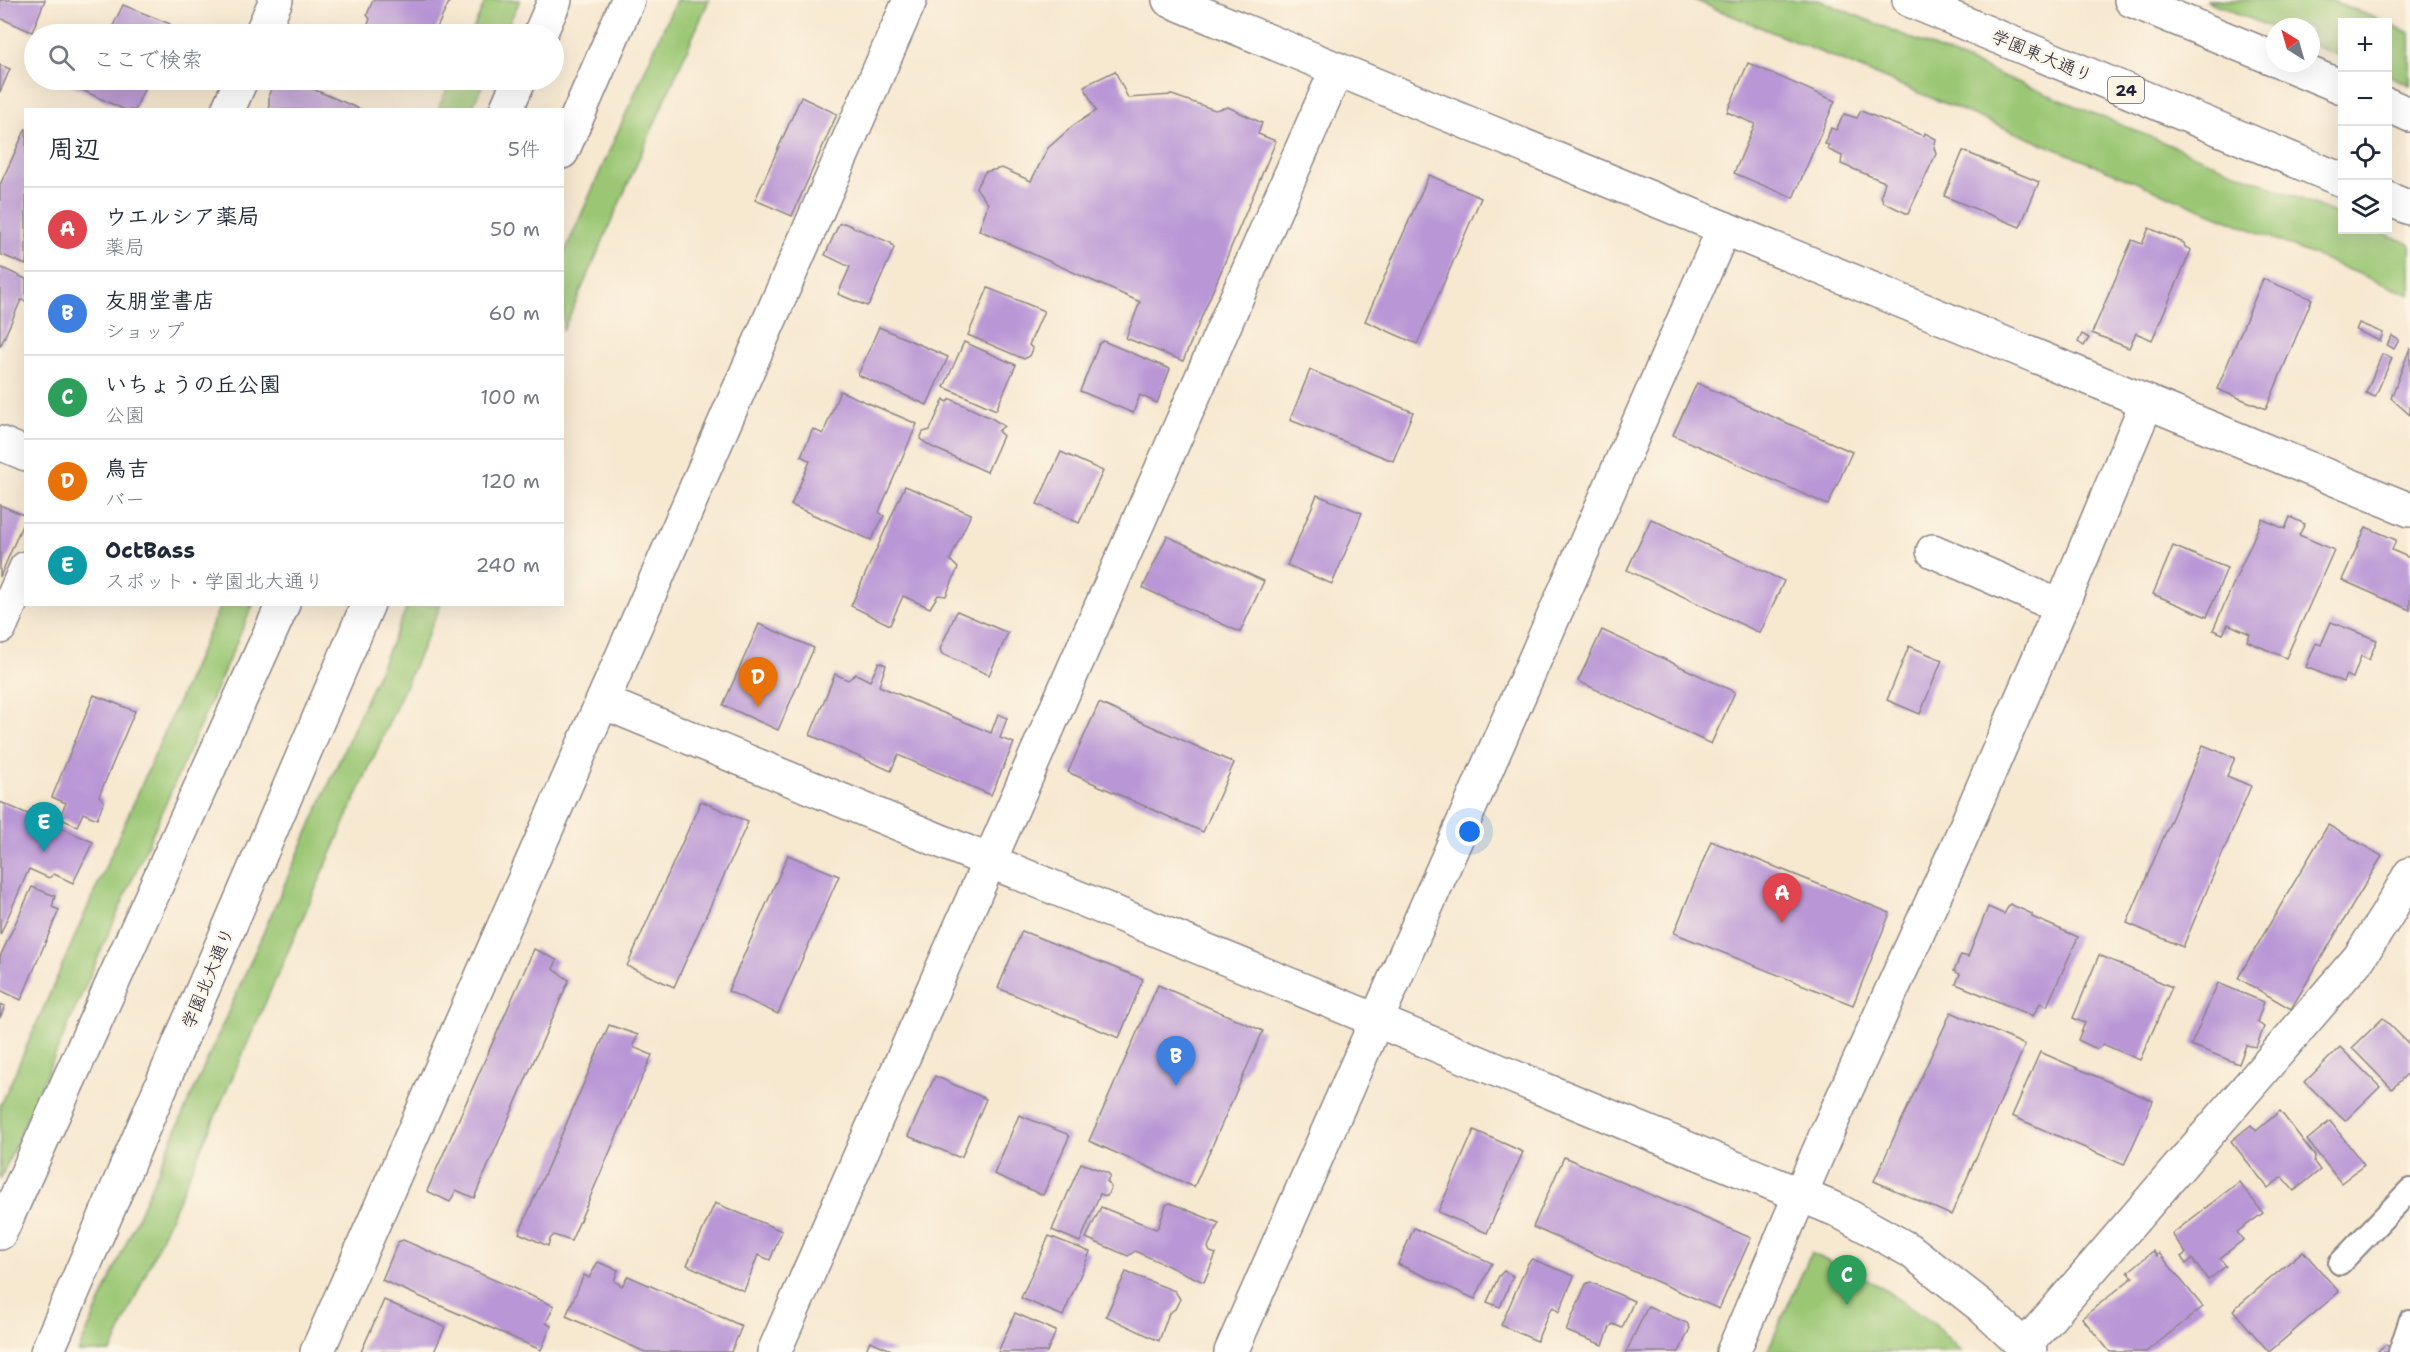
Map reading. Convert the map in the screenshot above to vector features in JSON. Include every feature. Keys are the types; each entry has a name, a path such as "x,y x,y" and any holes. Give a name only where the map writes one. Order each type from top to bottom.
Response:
{"street":[{"path":"265,24 276,0"},
{"path":"544,24 555,0"},
{"path":"564,147 628,0"},
{"path":"317,1352 910,0"},
{"path":"1169,0 2410,510"},
{"name":"学園東大通り","path":"1909,0 2338,178"},
{"path":"2130,0 2266,55"},
{"path":"774,1352 1337,69"},
{"path":"2306,72 2338,85"},
{"path":"229,108 237,90"},
{"path":"507,108 515,90"},
{"path":"2392,107 2410,115"},
{"path":"2392,201 2410,208"},
{"path":"1231,1352 1724,228"},
{"path":"1733,1352 1828,1130 1956,849 2147,402"},
{"path":"0,443 24,453"},
{"path":"1933,551 2061,607"},
{"path":"0,627 24,573"},
{"path":"0,1233 282,606"},
{"name":"学園北大通り","path":"47,1352 367,606"},
{"path":"603,702 1837,1210 1911,1251 1980,1305 2027,1349 2359,958 2410,874"}],"lane":[{"path":"2340,1263 2410,1190"},
{"path":"2400,1352 2410,1322"}],"green space":[{"path":"486,0 520,0 509,24 475,24"},
{"path":"676,0 709,0 564,329 564,254"},
{"path":"1694,0 1819,0 2338,214 2338,234 2386,234 2410,244 2410,295"},
{"path":"2205,0 2330,0 2375,18 2338,18 2338,55 2320,48 2320,18 2266,18 2266,25"},
{"path":"2392,26 2410,33 2410,85 2392,77"},
{"path":"447,90 480,90 471,108 438,108"},
{"path":"220,606 253,606 0,1180 0,1107"},
{"path":"408,606 441,606 111,1352 78,1352"},
{"path":"1811,1253 1879,1286 1934,1324 1962,1352 1767,1352"}],"building":[{"path":"0,0 45,0 35,24 24,24 24,28 0,18"},
{"path":"373,0 450,0 439,24 368,24 370,19 367,15"},
{"path":"123,5 170,24 114,24"},
{"path":"1748,63 1835,101 1793,198 1734,173 1755,124 1727,112"},
{"path":"0,65 10,69 0,92"},
{"path":"1115,71 1128,98 1172,95 1215,110 1228,107 1262,123 1258,134 1276,141 1183,361 1126,338 1140,302 979,230 988,204 976,188 985,172 1002,168 1031,181 1048,148 1075,124 1096,111 1084,86"},
{"path":"82,90 144,90 136,108 121,108"},
{"path":"271,90 315,90 357,108 269,108"},
{"path":"801,97 837,114 792,216 755,200"},
{"path":"1861,111 1936,139 1934,148 1936,154 1908,214 1883,202 1881,195 1885,182 1841,164 1842,156 1827,149 1829,145 1825,144 1831,128 1836,130 1844,114 1857,118"},
{"path":"24,132 24,264 0,254 0,185"},
{"path":"1963,151 2039,182 2020,227 1944,196"},
{"path":"1429,175 1481,198 1417,344 1365,321"},
{"path":"844,223 891,243 894,248 867,306 838,294 850,267 825,255 839,224"},
{"path":"2149,228 2184,243 2185,247 2191,250 2152,340 2136,333 2129,348 2092,333 2132,240 2142,244"},
{"path":"0,267 24,278 24,301 21,300 0,347"},
{"path":"2263,279 2312,299 2266,409 2217,389"},
{"path":"988,288 1044,311 1029,345 1033,349 1030,356 1024,359 968,335"},
{"path":"2359,323 2383,333 2380,341 2356,330"},
{"path":"879,327 948,357 927,405 858,375"},
{"path":"2082,334 2089,338 2084,346 2078,342"},
{"path":"2392,336 2399,340 2394,349 2387,345"},
{"path":"1103,341 1170,369 1157,403 1140,395 1133,413 1080,391 1099,344"},
{"path":"964,342 1016,365 996,410 944,387"},
{"path":"2410,348 2410,415 2391,398"},
{"path":"2382,354 2392,358 2375,397 2366,393"},
{"path":"1310,370 1413,412 1393,461 1290,420"},
{"path":"1697,383 1852,452 1828,505 1673,435"},
{"path":"840,391 917,424 879,512 884,516 871,540 791,505 810,461 801,456 813,429 823,434"},
{"path":"944,399 947,402 951,399 1004,426 998,431 1003,436 987,472 932,447 920,439 923,432 930,430"},
{"path":"1061,452 1103,471 1079,523 1037,504"},
{"path":"905,486 971,514 950,560 958,568 946,596 938,595 930,608 903,596 890,625 851,606"},
{"path":"1317,495 1362,513 1332,584 1287,565"},
{"path":"0,505 24,515 24,521 0,577"},
{"path":"2290,517 2305,524 2299,535 2334,550 2286,658 2247,641 2250,634 2228,624 2223,634 2213,630 2262,519 2285,529"},
{"path":"1651,519 1784,581 1760,633 1627,570"},
{"path":"2366,527 2396,540 2392,550 2410,558 2410,610 2342,580"},
{"path":"1167,536 1264,581 1240,632 1143,588"},
{"path":"2173,546 2227,568 2207,617 2153,594"},
{"path":"957,611 1008,633 989,675 942,654 940,649"},
{"path":"2331,622 2377,640 2369,660 2361,656 2353,678 2346,675 2343,682 2306,667 2316,643 2321,645"},
{"path":"759,624 814,648 778,730 723,705"},
{"path":"1602,630 1735,692 1711,744 1578,681"},
{"path":"1909,646 1942,660 1920,714 1887,700"},
{"path":"879,662 886,665 879,686 991,733 998,714 1007,718 1000,738 1014,743 991,795 898,755 891,771 810,735 835,674 848,680 856,674 870,681"},
{"path":"94,695 135,711 99,796 104,801 97,819 83,813 77,826 59,818 66,803 52,797"},
{"path":"1099,703 1234,763 1203,832 1068,772"},
{"path":"2203,745 2235,758 2227,776 2251,786 2183,947 2127,923"},
{"path":"701,801 748,822 674,987 627,966"},
{"path":"0,802 93,842 73,883 54,874 49,878 29,869 0,935"},
{"path":"2328,825 2382,856 2291,1009 2238,978"},
{"path":"1711,841 1890,913 1853,1005 1674,933"},
{"path":"788,855 839,876 778,1014 728,991"},
{"path":"32,887 55,896 52,907 59,910 21,1000 0,990 0,957"},
{"path":"2010,904 2032,914 2032,917 2078,937 2047,1006 2040,1003 2033,1016 1956,984 1960,974 1954,971 1961,955 1968,957 1988,907 2004,914"},
{"path":"1022,931 1143,979 1119,1038 998,988"},
{"path":"534,949 557,960 553,969 569,980 474,1198 456,1190 450,1202 427,1191"},
{"path":"2099,955 2172,987 2140,1060 2103,1044 2097,1049 2078,1040 2085,1023 2073,1018"},
{"path":"2218,983 2264,1002 2257,1022 2264,1027 2256,1047 2246,1045 2239,1064 2191,1045"},
{"path":"1158,985 1263,1031 1194,1187 1089,1141"},
{"path":"0,1004 5,1006 0,1018"},
{"path":"1951,1012 2025,1045 1951,1215 1874,1181"},
{"path":"2383,1018 2410,1045 2410,1071 2392,1089 2352,1048"},
{"path":"609,1025 638,1035 633,1045 635,1048 652,1055 571,1241 554,1235 548,1246 519,1233"},
{"path":"2340,1047 2380,1087 2345,1121 2305,1082"},
{"path":"2040,1052 2153,1101 2124,1165 2012,1116"},
{"path":"935,1076 986,1099 962,1156 958,1157 908,1136"},
{"path":"2280,1111 2315,1156 2314,1162 2320,1170 2294,1191 2282,1177 2268,1188 2231,1141 2251,1125 2256,1131"},
{"path":"1019,1115 1067,1134 1069,1137 1043,1195 994,1174"},
{"path":"2330,1121 2364,1165 2341,1183 2307,1140"},
{"path":"1474,1130 1523,1152 1487,1233 1438,1212"},
{"path":"1564,1157 1751,1238 1719,1309 1533,1227"},
{"path":"1081,1163 1108,1173 1110,1176 1107,1181 1111,1187 1107,1196 1100,1194 1080,1242 1052,1230"},
{"path":"2239,1182 2263,1213 2237,1232 2243,1240 2220,1258 2226,1266 2208,1280 2192,1259 2186,1264 2181,1257 2186,1253 2172,1234"},
{"path":"715,1203 782,1231 770,1260 758,1255 744,1291 687,1265"},
{"path":"1170,1203 1219,1223 1208,1247 1210,1252 1216,1254 1204,1282 1135,1251 1128,1256 1086,1238 1101,1207 1156,1229 1166,1205"},
{"path":"1414,1228 1492,1263 1475,1299 1398,1264"},
{"path":"1049,1236 1090,1252 1063,1316 1021,1298"},
{"path":"403,1240 554,1306 546,1323 551,1326 541,1350 382,1280 398,1242"},
{"path":"2153,1251 2157,1256 2159,1253 2203,1307 2146,1352 2110,1352 2082,1318 2133,1277 2128,1272"},
{"path":"2303,1251 2339,1292 2269,1352 2233,1310"},
{"path":"1532,1259 1574,1276 1559,1312 1553,1307 1549,1312 1537,1341 1501,1325 1528,1263"},
{"path":"598,1262 618,1270 614,1281 622,1286 628,1276 742,1326 731,1352 645,1352 566,1316 584,1275 589,1278"},
{"path":"1504,1271 1513,1276 1500,1307 1487,1302 1499,1276"},
{"path":"1126,1272 1175,1291 1180,1299 1175,1309 1169,1313 1159,1341 1106,1316"},
{"path":"1590,1282 1634,1301 1622,1328 1613,1324 1603,1345 1566,1331 1586,1284"},
{"path":"384,1300 445,1327 434,1352 361,1352"},
{"path":"1648,1306 1687,1323 1690,1328 1679,1352 1626,1352"},
{"path":"1015,1313 1056,1331 1047,1352 998,1352"},
{"path":"870,1341 896,1352 865,1352"},
{"path":"2386,1344 2392,1352 2377,1352"}],"place":[{"name":"鳥吉","path":"758,707"},
{"name":"OctBass","path":"44,852"},
{"name":"ウエルシア薬局","path":"1782,923"},
{"name":"友朋堂書店","path":"1176,1086"},
{"name":"いちょうの丘公園","path":"1847,1305"}]}
